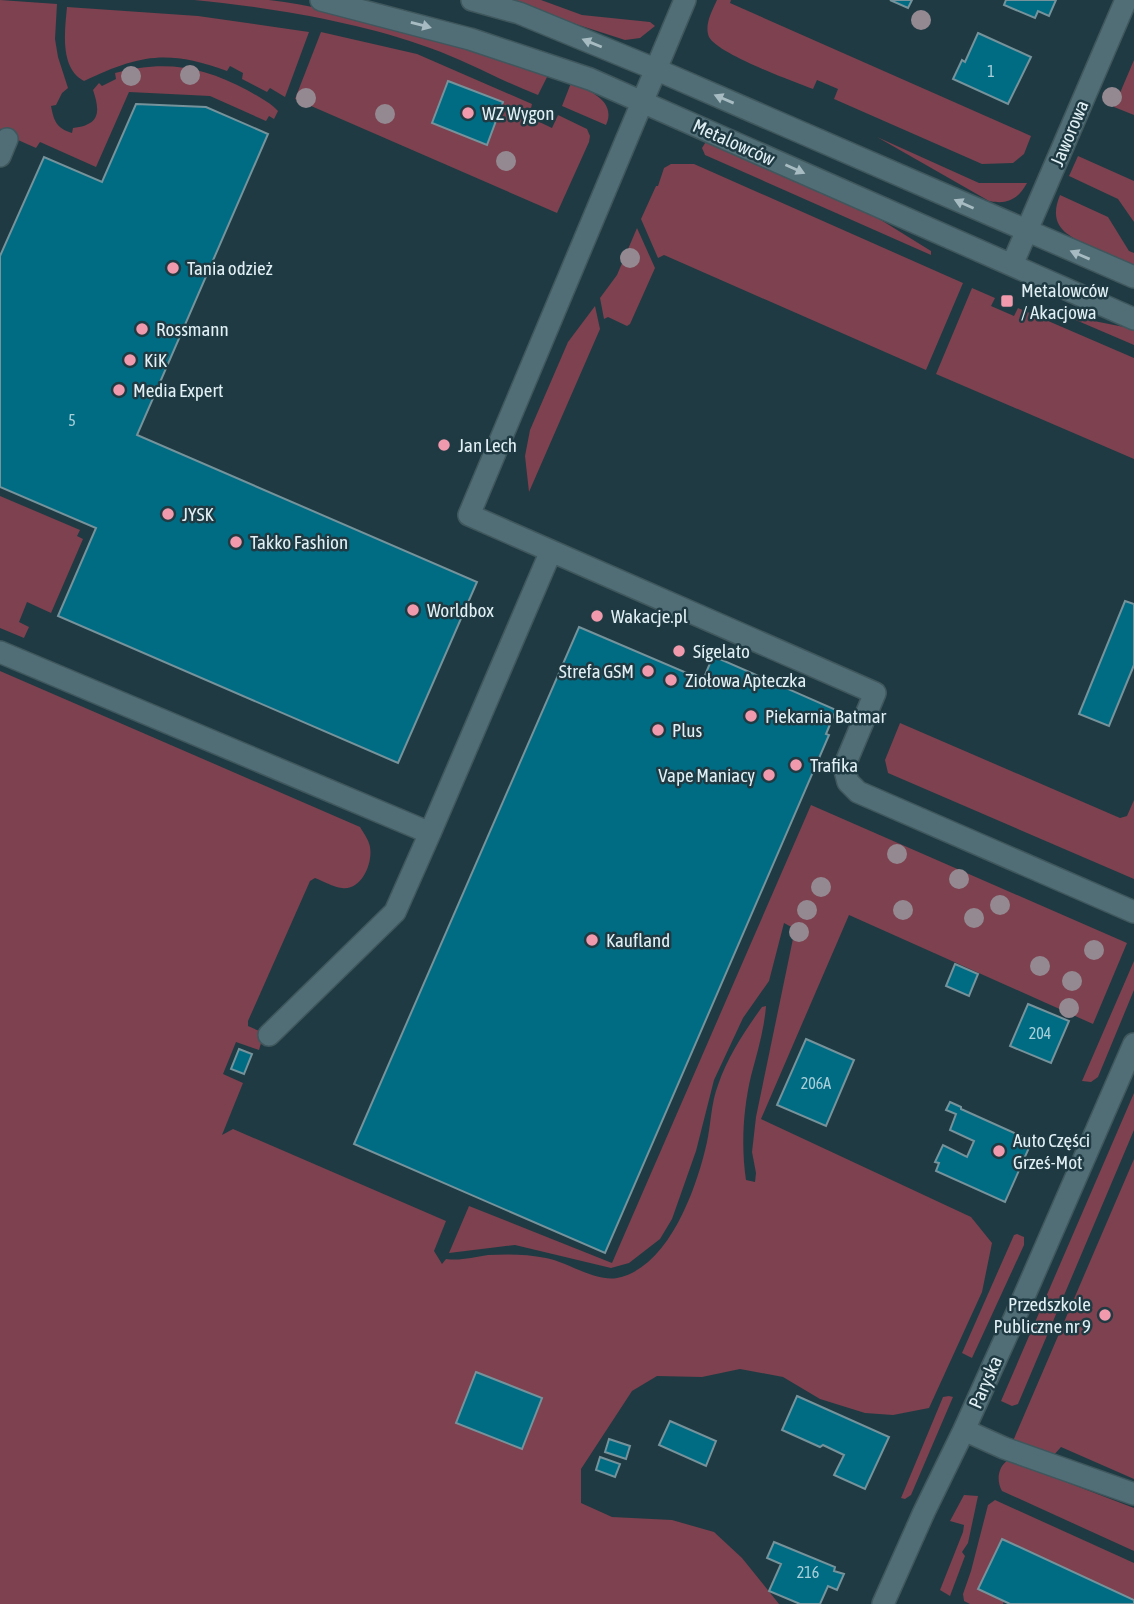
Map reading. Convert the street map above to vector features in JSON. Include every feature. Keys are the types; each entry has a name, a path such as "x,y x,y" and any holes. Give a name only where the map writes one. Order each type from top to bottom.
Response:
{"street":[{"name":"Metalowców","path":"321,0 470,38 590,79 1134,319"},
{"name":"Metalowców","path":"471,0 519,13 655,69 1134,277"},
{"path":"685,0 469,515 875,693 844,767 848,782 858,792 1134,912"},
{"name":"Jaworowa","path":"1012,265 1126,0"},
{"path":"269,1035 395,912 551,551"},
{"path":"0,652 430,833"},
{"name":"Paryska","path":"883,1604 923,1512 964,1430 1134,1044"},
{"path":"964,1430 1004,1448 1134,1494"}],"shaded area":[{"path":"0,0 57,4 55,39 68,88 56,105 51,106 57,123 62,129 72,133 73,128 89,124 96,116 97,104 93,90 99,83 102,86 116,79 115,73 150,67 182,68 214,75 247,90 278,111 274,119 269,116 266,121 210,96 129,92 96,167 40,142 36,148 0,132"},
{"path":"194,0 269,0 305,5 410,31 548,75 538,95 444,53 403,39 344,23 283,11"},
{"path":"501,0 541,0 582,15 650,22 655,26 640,38 625,40"},
{"path":"717,0 731,0 730,3 1031,136 1024,154 1013,163 982,164 834,99 838,89 817,80 813,89 740,59 715,44 709,37 708,23"},
{"path":"67,7 198,16 309,32 285,97 270,88 267,92 242,79 243,73 230,66 227,71 206,64 170,58 154,58 121,65 84,81 76,75 67,58"},
{"path":"321,32 417,54 532,104 529,117 552,128 558,115 587,129 589,142 557,213 295,99"},
{"path":"1134,60 1134,115 1114,107"},
{"path":"571,83 593,93 605,103 608,109 606,125 562,106"},
{"path":"877,137 979,183 1027,183 1012,200 989,201"},
{"path":"707,140 860,207 931,251 931,255 705,155 702,148"},
{"path":"1078,156 1134,181 1134,222 1118,199 1069,176"},
{"path":"671,164 694,164 963,283 926,370 664,255 658,258 641,219 664,168"},
{"path":"1060,195 1108,217 1129,251 1134,253 1134,265 1075,239 1062,229 1056,215"},
{"path":"637,228 655,268 627,326 608,317 604,319 600,298 617,275"},
{"path":"972,288 995,298 991,306 1014,316 1018,308 1134,358 1134,459 936,374"},
{"path":"595,306 600,329 529,492 525,456 530,430 568,342"},
{"path":"1064,315 1134,330 1134,345"},
{"path":"0,496 80,530 77,536 83,539 51,613 27,602 19,622 29,627 24,638 0,628"},
{"path":"0,671 360,827 370,847 370,861 364,875 349,888 315,878 310,881 248,1021 248,1026 264,1033 259,1050 236,1042 223,1074 243,1083 222,1135 233,1129 446,1221 434,1251 442,1264 446,1259 524,1255 554,1260 600,1277 617,1278 635,1271 652,1259 678,1223 688,1202 707,1142 712,1106 727,1064 749,1026 762,1007 766,1006 748,1089 744,1128 746,1180 755,1182 752,1152 756,1117 795,929 784,923 769,981 743,1018 714,1080 696,1151 672,1219 660,1239 629,1263 611,1268 515,1245 449,1253 469,1206 612,1263 811,805 1127,943 1093,1024 849,915 761,1119 971,1217 992,1243 982,1292 929,1408 893,1415 865,1413 820,1399 783,1377 740,1369 702,1377 657,1376 632,1391 581,1469 581,1503 612,1517 672,1520 714,1532 742,1558 779,1604 0,1604"},
{"path":"900,723 1120,818 1127,816 1134,800 1134,879 888,773 885,760"},
{"path":"1134,961 1134,990 1098,1077 1091,1082 1082,1081"},
{"path":"1134,1093 1134,1130 1018,1404 1012,1406 1001,1401"},
{"name":"Przedszkole Publiczne nr 9","path":"1134,1159 1134,1479 1061,1447 1053,1456 1013,1441"},
{"path":"1014,1235 1024,1237 1024,1245 972,1358 962,1353"},
{"path":"943,1397 953,1397 911,1495 905,1499 901,1498"},
{"path":"1008,1460 1134,1508 1134,1551 1002,1491 999,1474"},
{"path":"964,1495 978,1496 968,1543 962,1552 965,1556 950,1596 940,1590 963,1532 964,1525 950,1521"},
{"path":"995,1500 1134,1563 1134,1600 1004,1601 1003,1604 970,1604 964,1601 963,1594 988,1505"}],"building":[{"path":"890,0 912,0 908,8"},
{"path":"1006,0 1056,0 1049,16 1038,11 1035,18 1004,5"},
{"path":"978,33 1031,57 1008,104 953,79 962,60 965,62"},
{"name":"WZ Wygon","path":"448,81 503,102 487,145 432,123"},
{"path":"136,104 206,107 268,134 137,435 477,582 398,763 58,616 96,528 0,487 0,256 44,157 102,182"},
{"path":"1125,601 1134,604 1134,665 1109,726 1079,714"},
{"name":"Kaufland","path":"579,627 703,680 713,656 836,710 826,734 829,735 605,1253 354,1144"},
{"path":"955,964 978,974 969,996 946,986"},
{"path":"1028,1004 1069,1021 1051,1063 1010,1046"},
{"path":"806,1039 854,1060 826,1126 777,1105"},
{"path":"239,1049 252,1054 244,1074 231,1069"},
{"name":"Auto Części Grześ-Mot","path":"950,1102 1032,1141 1005,1202 936,1171 939,1163 935,1162 943,1145 967,1157 974,1141 950,1130 956,1114 946,1110"},
{"path":"476,1372 542,1398 522,1449 456,1423"},
{"path":"797,1396 889,1437 865,1489 834,1475 844,1455 782,1430"},
{"path":"670,1421 716,1441 706,1466 659,1445"},
{"path":"609,1439 630,1446 626,1459 605,1452"},
{"path":"600,1457 620,1464 615,1477 596,1470"},
{"path":"1002,1539 1134,1600 1134,1604 1010,1604 978,1589"},
{"path":"774,1542 835,1567 834,1571 844,1574 837,1590 828,1586 820,1604 800,1604 769,1591 781,1564 767,1558"}],"place":[{"name":"WZ Wygon","path":"468,113"},
{"name":"Tania odzież","path":"173,268"},
{"name":"Metalowców / Akacjowa","path":"1007,301"},
{"name":"Rossmann","path":"142,329"},
{"name":"KiK","path":"130,360"},
{"name":"Media Expert","path":"119,390"},
{"name":"Jan Lech","path":"444,445"},
{"name":"JYSK","path":"168,514"},
{"name":"Takko Fashion","path":"236,542"},
{"name":"Worldbox","path":"413,610"},
{"name":"Wakacje.pl","path":"597,616"},
{"name":"Sígelato","path":"679,651"},
{"name":"Strefa GSM","path":"648,671"},
{"name":"Ziołowa Apteczka","path":"671,680"},
{"name":"Piekarnia Batmar","path":"751,716"},
{"name":"Plus","path":"658,730"},
{"name":"Trafika","path":"796,765"},
{"name":"Vape Maniacy","path":"769,775"},
{"name":"Kaufland","path":"592,940"},
{"name":"Auto Części Grześ-Mot","path":"999,1151"},
{"name":"Przedszkole Publiczne nr 9","path":"1105,1315"}]}
